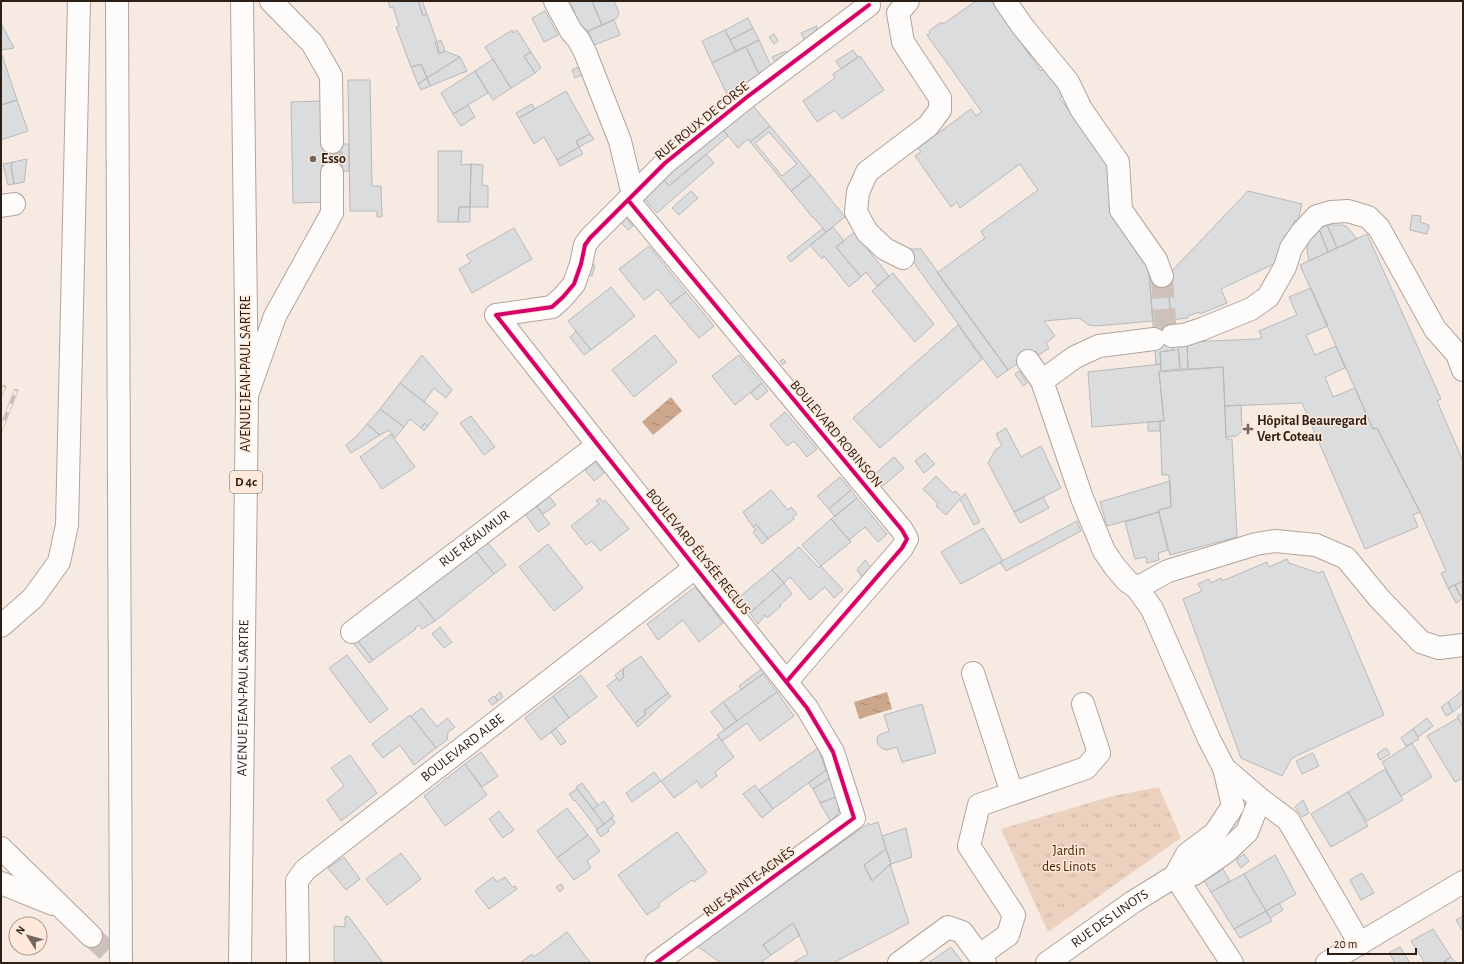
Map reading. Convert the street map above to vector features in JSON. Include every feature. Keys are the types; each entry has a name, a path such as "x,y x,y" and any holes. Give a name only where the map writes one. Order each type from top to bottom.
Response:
{"main road":[{"path":"1,626 33,598 59,562 67,525 79,1"},
{"path":"117,1 121,963"},
{"name":"AVENUE JEAN-PAUL SARTRE","path":"240,963 247,396 242,1"},
{"path":"271,1 312,43 331,76 332,142"},
{"path":"555,1 571,31 578,39 585,52 620,141 630,197"},
{"path":"903,258 885,249 867,232 856,212 858,192 867,172 928,126 940,110 940,98 903,42 898,13 908,1"},
{"path":"1006,1 1023,27 1068,82 1081,109 1118,162 1121,210 1156,260 1162,276"},
{"name":"RUE ROUX DE CORSE","path":"496,315 552,307 574,284 581,264 585,245 590,238 666,162 747,97 869,5"},
{"path":"247,396 275,316 332,213 332,173"},
{"name":"BOULEVARD ROBINSON","path":"630,197 902,530 907,539 897,553 787,681"},
{"path":"1042,381 1075,357 1099,346 1184,335 1202,330 1252,309 1268,297 1285,267 1292,248 1302,232 1317,216 1331,212 1348,211 1368,217 1379,228 1435,329 1457,354 1463,370"},
{"name":"BOULEVARD ÉLYSÉE RECLUS","path":"496,315 807,708 833,752 854,818"},
{"path":"1028,361 1042,381 1082,498 1104,551 1127,581 1137,588 1152,609 1209,739 1224,768 1233,806 1216,833 1187,854 1175,876"},
{"name":"RUE RÉAUMUR","path":"352,632 598,445"},
{"path":"1137,588 1168,571 1256,544 1274,541 1316,545 1346,558 1378,598 1421,642 1439,648 1463,645"},
{"name":"BOULEVARD ALBE","path":"298,963 297,881 305,870 696,567"},
{"path":"973,673 1012,793"},
{"path":"899,963 948,927 962,932 983,959 1008,935 1014,915 968,846 979,805 1086,768 1099,753 1083,704"},
{"path":"1224,768 1260,799 1288,820 1360,944"},
{"path":"1175,876 1194,874 1226,852 1247,832 1260,799"},
{"name":"RUE SAINTE-AGNÈS","path":"656,963 854,818"},
{"path":"1,848 91,936"},
{"path":"1175,876 1232,963"},
{"name":"RUE DES LINOTS","path":"1047,963 1133,902 1175,876"},
{"path":"1327,963 1463,882"},
{"path":"1,883 63,908"}],"green space":[{"name":"Jardin des Linots","path":"1159,787 1181,838 1048,932 1001,829 1113,796"}],"water":[{"path":"671,397 682,411 653,435 642,422"},
{"path":"887,692 892,709 859,719 854,702"}],"building":[{"path":"388,1 418,1 423,16 427,14 437,42 435,43 439,54 445,51 460,57 427,78 421,64 411,67 396,27 399,26 393,7 390,8"},
{"path":"418,1 422,1 427,14 423,16"},
{"path":"570,1 592,1 602,25 588,31 580,26"},
{"path":"592,1 614,1 619,13 617,18 602,25"},
{"path":"976,1 991,1 1041,71 1049,65 1068,91 1060,98 1115,175 1107,180 1115,190 1114,200 1108,205 1148,260 1153,321 1096,326 1089,325 1079,318 1044,321 1055,336 1046,343 1049,348 1039,355 1036,351 1008,370 937,273 985,238 981,231 1038,190 1020,164 960,208 957,202 951,207 915,156 921,152 918,148 971,109 976,116 982,112 927,35 930,33 929,31 941,22 943,24"},
{"path":"545,11 558,35 544,42 532,18"},
{"path":"748,18 753,28 730,40 725,30"},
{"path":"614,20 620,35 594,45 588,31"},
{"path":"1,23 14,48 1,50"},
{"path":"817,26 814,42 807,46 801,33"},
{"path":"753,28 759,40 736,51 730,40"},
{"path":"512,30 513,33 517,30 531,52 524,56 535,73 511,88 485,47"},
{"path":"725,30 736,51 712,63 702,41"},
{"path":"774,34 778,41 774,44 769,37"},
{"path":"441,40 445,51 439,54 437,42"},
{"path":"759,40 772,68 761,78 746,47"},
{"path":"746,47 761,78 727,94 712,63"},
{"path":"853,50 858,57 841,69 836,61"},
{"path":"786,51 790,58 777,66 772,57"},
{"path":"1,52 17,100 1,105"},
{"path":"531,52 541,68 535,73 524,56"},
{"path":"860,56 884,90 842,119 835,110 817,122 803,101 835,78 833,74"},
{"path":"460,57 467,71 430,86 427,78"},
{"path":"493,59 511,88 493,100 475,71"},
{"path":"421,64 427,78 418,84 411,67"},
{"path":"581,66 584,74 575,78 572,70"},
{"path":"475,71 488,93 453,114 441,93"},
{"path":"427,78 430,86 421,90 418,84"},
{"path":"348,80 370,80 372,186 381,186 382,217 377,217 377,211 350,211"},
{"path":"743,87 731,101 727,94"},
{"path":"566,91 590,134 576,141 579,147 557,160 544,137 534,144 519,118"},
{"path":"17,100 28,131 1,140 1,105"},
{"path":"323,101 325,202 293,203 291,102"},
{"path":"750,102 770,126 750,142 748,139 738,148 720,126"},
{"path":"532,104 535,109 519,118 516,113"},
{"path":"468,105 475,117 461,126 453,114"},
{"path":"720,126 728,136 669,186 662,177"},
{"path":"770,126 811,175 791,191 750,142","holes":["769,132 797,164 782,176 755,143"]},
{"path":"590,134 594,139 579,147 576,141"},
{"path":"323,144 349,144 349,171 324,172"},
{"path":"579,147 583,154 560,166 557,160"},
{"path":"438,151 462,151 461,165 471,164 470,207 459,207 458,222 438,222"},
{"path":"706,154 714,163 657,213 642,196 662,177 669,186"},
{"path":"27,159 24,182 14,184 11,165 13,162"},
{"path":"13,162 11,165 14,184 8,185 3,164"},
{"path":"471,164 483,165 482,185 488,186 488,207 470,207"},
{"path":"811,175 845,217 826,232 791,191"},
{"path":"691,191 698,198 679,215 672,208"},
{"path":"1248,191 1302,204 1298,220 1294,221 1294,225 1284,237 1287,246 1278,262 1221,289 1227,303 1200,314 1199,312 1188,316 1188,318 1171,320 1167,276"},
{"path":"459,207 470,207 470,222 458,222"},
{"path":"624,215 633,226 628,230 619,220"},
{"path":"1412,215 1421,216 1420,222 1429,225 1427,234 1410,230"},
{"path":"1327,225 1337,248 1328,252 1319,229"},
{"path":"1327,225 1342,225 1347,227 1357,239 1337,248"},
{"path":"833,227 844,241 836,247 861,277 849,287 824,256 822,259 810,245"},
{"path":"514,228 532,259 472,293 459,269 471,262 466,255"},
{"path":"823,228 826,232 791,262 787,257"},
{"path":"1319,229 1328,252 1309,261 1307,251 1308,240"},
{"path":"854,232 889,276 877,286 866,272 861,277 836,247"},
{"path":"1367,234 1441,399 1437,401 1463,461 1463,581 1448,588 1441,573 1446,571 1420,512 1377,428 1373,429 1300,265"},
{"path":"649,246 686,292 670,304 658,289 644,300 619,269"},
{"path":"904,249 921,249 1008,370 997,378"},
{"path":"589,260 595,266 592,276 584,274"},
{"path":"1148,260 1167,276 1174,350 1160,352 1161,364 1156,365"},
{"path":"893,273 934,324 915,342 872,291"},
{"path":"611,287 635,316 591,350 568,321"},
{"path":"1311,288 1328,326 1306,335 1315,355 1336,346 1345,368 1325,377 1333,397 1355,388 1373,429 1377,428 1420,512 1413,515 1418,527 1365,549 1302,403 1225,406 1223,367 1188,369 1187,342 1258,339 1262,337 1259,331 1297,315 1289,297"},
{"path":"686,292 714,326 699,338 670,304"},
{"path":"958,325 982,359 880,448 853,418"},
{"path":"576,331 591,350 584,355 570,337"},
{"path":"655,335 677,362 634,397 612,370"},
{"path":"1187,342 1188,369 1180,369 1178,343"},
{"path":"1178,350 1180,369 1161,371 1160,352"},
{"path":"422,355 452,390 446,398 434,388 424,402 400,383"},
{"path":"739,355 762,383 735,405 712,376"},
{"path":"783,359 786,362 783,365 780,361"},
{"path":"1161,364 1161,371 1159,372 1164,421 1092,427 1088,372"},
{"path":"1223,367 1226,439 1232,439 1237,537 1170,555 1158,510 1171,507 1169,475 1162,475 1160,421 1164,421 1159,372"},
{"path":"1019,371 1027,383 1023,386 1015,374"},
{"path":"400,383 438,413 428,426 425,423 421,428 410,419 404,427 380,409"},
{"path":"762,383 768,391 757,400 751,393"},
{"path":"1241,405 1241,432 1236,436 1226,437 1225,406"},
{"path":"380,409 404,427 395,438 389,430 380,435 367,424"},
{"path":"785,412 817,449 807,457 794,441 787,446 770,425"},
{"path":"471,416 495,447 484,455 460,423"},
{"path":"1160,421 1160,431 1148,431 1148,422"},
{"path":"425,423 428,426 424,431 421,428"},
{"path":"367,424 380,435 351,453 346,445 358,435"},
{"path":"1006,428 1021,457 1041,446 1061,488 1014,512 988,463 996,449 1002,446 996,434"},
{"path":"391,434 415,467 382,489 360,457"},
{"path":"925,453 935,464 924,473 915,461"},
{"path":"894,457 904,468 883,486 874,475"},
{"path":"595,462 604,473 594,481 585,470"},
{"path":"936,476 953,493 956,491 962,498 965,493 980,522 974,525 960,499 946,515 936,506 938,504 923,489"},
{"path":"840,477 851,490 829,509 817,496"},
{"path":"1170,481 1171,507 1158,510 1159,512 1107,526 1100,502"},
{"path":"771,490 788,510 791,507 797,514 793,517 794,519 768,539 756,524 753,527 743,512"},
{"path":"851,490 857,498 835,517 829,509"},
{"path":"549,496 556,505 543,514 537,506"},
{"path":"1043,497 1049,508 1020,523 1014,512"},
{"path":"600,498 603,502 605,500 629,529 600,551 592,541 586,545 571,526 599,504 596,501"},
{"path":"857,498 887,534 878,542 865,527 849,540 831,519"},
{"path":"536,506 550,524 538,532 525,514"},
{"path":"1159,512 1168,550 1158,553 1159,560 1147,563 1146,557 1135,559 1125,522"},
{"path":"831,519 851,542 821,566 802,545"},
{"path":"1077,521 1081,531 1006,571 1000,562"},
{"path":"756,524 768,539 762,544 753,532 756,530 753,527"},
{"path":"983,528 1003,561 961,584 941,552"},
{"path":"488,543 506,565 494,574 476,551"},
{"path":"548,544 583,588 554,611 519,567"},
{"path":"799,547 819,568 821,566 843,590 834,598 825,587 810,600 790,577 784,583 772,570"},
{"path":"476,551 494,574 435,621 416,597"},
{"path":"1287,559 1289,563 1318,573 1323,571 1384,715 1292,758 1282,776 1241,758 1183,599 1202,591 1198,584 1209,579 1211,583 1221,578 1222,581 1267,562 1269,567"},
{"path":"865,560 871,567 862,577 857,570"},
{"path":"772,570 784,583 750,613 738,598"},
{"path":"1463,581 1463,595 1460,596 1455,585"},
{"path":"784,583 792,594 767,618 765,615 758,624 750,613"},
{"path":"1455,585 1462,599 1456,603 1448,588"},
{"path":"695,587 723,623 699,642 683,620 658,640 647,624"},
{"path":"416,597 435,621 422,629 419,625 415,628 416,629 373,660 358,641"},
{"path":"440,627 452,642 444,648 432,634"},
{"path":"358,641 373,660 369,663 354,644"},
{"path":"347,655 388,709 370,723 329,668"},
{"path":"641,656 668,693 644,711 646,714 635,723 607,686 617,678 619,681 624,677 624,668"},
{"path":"624,668 624,677 619,681 615,675"},
{"path":"760,670 763,674 741,690 739,686"},
{"path":"763,674 777,692 737,721 723,702"},
{"path":"581,675 597,697 569,718 553,696"},
{"path":"1463,690 1463,704 1453,712 1448,702"},
{"path":"500,692 503,697 498,701 495,697"},
{"path":"777,692 794,716 760,741 747,723 722,741 717,735"},
{"path":"668,693 671,696 638,727 635,723 646,714 644,711"},
{"path":"494,696 498,701 492,705 488,700"},
{"path":"553,696 569,718 541,740 525,718"},
{"path":"723,702 737,721 725,730 711,712"},
{"path":"1448,702 1453,712 1446,716 1441,707"},
{"path":"922,704 936,753 902,762 897,747 887,750 878,745 877,738 879,735 889,731 884,715"},
{"path":"422,708 437,727 447,718 455,727 448,732 447,740 436,748 411,716"},
{"path":"1463,713 1463,727 1457,716"},
{"path":"410,715 436,748 414,765 400,745 383,758 372,744"},
{"path":"1427,718 1433,726 1418,737 1413,729"},
{"path":"1458,718 1463,727 1463,778 1455,782 1427,736"},
{"path":"556,728 566,742 561,745 551,732"},
{"path":"1413,729 1419,739 1406,746 1401,738"},
{"path":"719,737 734,757 715,772 717,776 701,788 697,781 674,798 661,781"},
{"path":"1412,743 1432,777 1401,796 1382,762"},
{"path":"818,748 826,770 773,809 759,790"},
{"path":"1386,748 1390,754 1380,760 1377,754"},
{"path":"481,752 498,776 482,787 465,764"},
{"path":"1313,753 1319,766 1302,774 1296,761"},
{"path":"350,755 377,793 341,821 327,800 344,786 331,768"},
{"path":"465,764 487,795 445,826 424,796"},
{"path":"1385,769 1403,800 1367,821 1348,792"},
{"path":"826,770 830,778 813,789 809,783"},
{"path":"654,772 661,781 632,802 626,793"},
{"path":"830,778 836,797 820,803 813,789"},
{"path":"582,783 598,805 593,809 576,787"},
{"path":"755,785 773,809 762,818 743,794"},
{"path":"577,789 604,824 597,829 569,794"},
{"path":"1348,792 1368,826 1331,847 1311,814"},
{"path":"836,797 839,806 838,813 831,822 820,803"},
{"path":"1303,800 1309,813 1302,817 1295,807"},
{"path":"604,801 614,816 604,824 593,809"},
{"path":"567,808 588,835 557,858 537,831"},
{"path":"499,811 514,830 503,838 489,819"},
{"path":"612,818 615,823 608,829 609,831 601,837 596,830"},
{"path":"878,822 886,849 864,865 872,881 890,864 909,923 833,963 792,963 808,954 793,923 763,945 771,955 760,963 721,963 697,946 869,823 870,825"},
{"path":"906,828 912,857 891,864 882,836"},
{"path":"677,832 707,872 694,882 692,880 659,903 660,906 647,915 618,875"},
{"path":"588,835 600,851 587,861 591,868 574,880 557,858"},
{"path":"886,849 891,864 872,881 864,865"},
{"path":"401,853 421,879 387,905 366,879"},
{"path":"1244,854 1249,861 1241,868 1236,860"},
{"path":"1275,855 1296,894 1266,911 1244,874"},
{"path":"344,857 360,879 346,890 328,868"},
{"path":"1223,869 1230,881 1211,892 1204,881"},
{"path":"1362,873 1374,893 1361,900 1350,880"},
{"path":"1244,874 1266,911 1234,929 1211,892"},
{"path":"493,877 497,882 505,877 512,887 515,886 517,889 489,909 475,891"},
{"path":"561,884 564,888 560,892 556,887"},
{"path":"1279,903 1283,910 1270,918 1266,911"},
{"path":"1266,911 1272,921 1240,938 1234,929"},
{"path":"347,916 383,963 334,963 334,926 345,927 345,917"},
{"path":"1463,916 1463,929 1462,930 1456,920"},
{"path":"793,923 800,935 771,955 763,945"},
{"path":"1433,929 1451,957 1442,963 1425,963 1411,941"},
{"path":"567,932 590,962 520,963 532,954 534,957"},
{"path":"951,947 963,963 928,963"},
{"path":"1400,947 1410,963 1395,963 1389,953"},
{"path":"1451,957 1456,963 1442,963"}],"tunnel":[{"path":"332,142 332,173"},
{"path":"1162,276 1166,337"},
{"path":"91,936 120,963"}],"railway":[{"path":"1,394 4,387"},
{"path":"1,429 16,391"}],"cycle path":[{"path":"656,963 854,818 833,752 807,708 496,315 552,307 574,284 581,264 585,245 590,238 665,163 747,97 869,5"},
{"path":"628,200 902,530 907,539 902,548 787,681"}],"place":[{"name":"Esso","path":"313,159"},
{"name":"Hôpital Beauregard Vert Coteau","path":"1248,429"}]}
